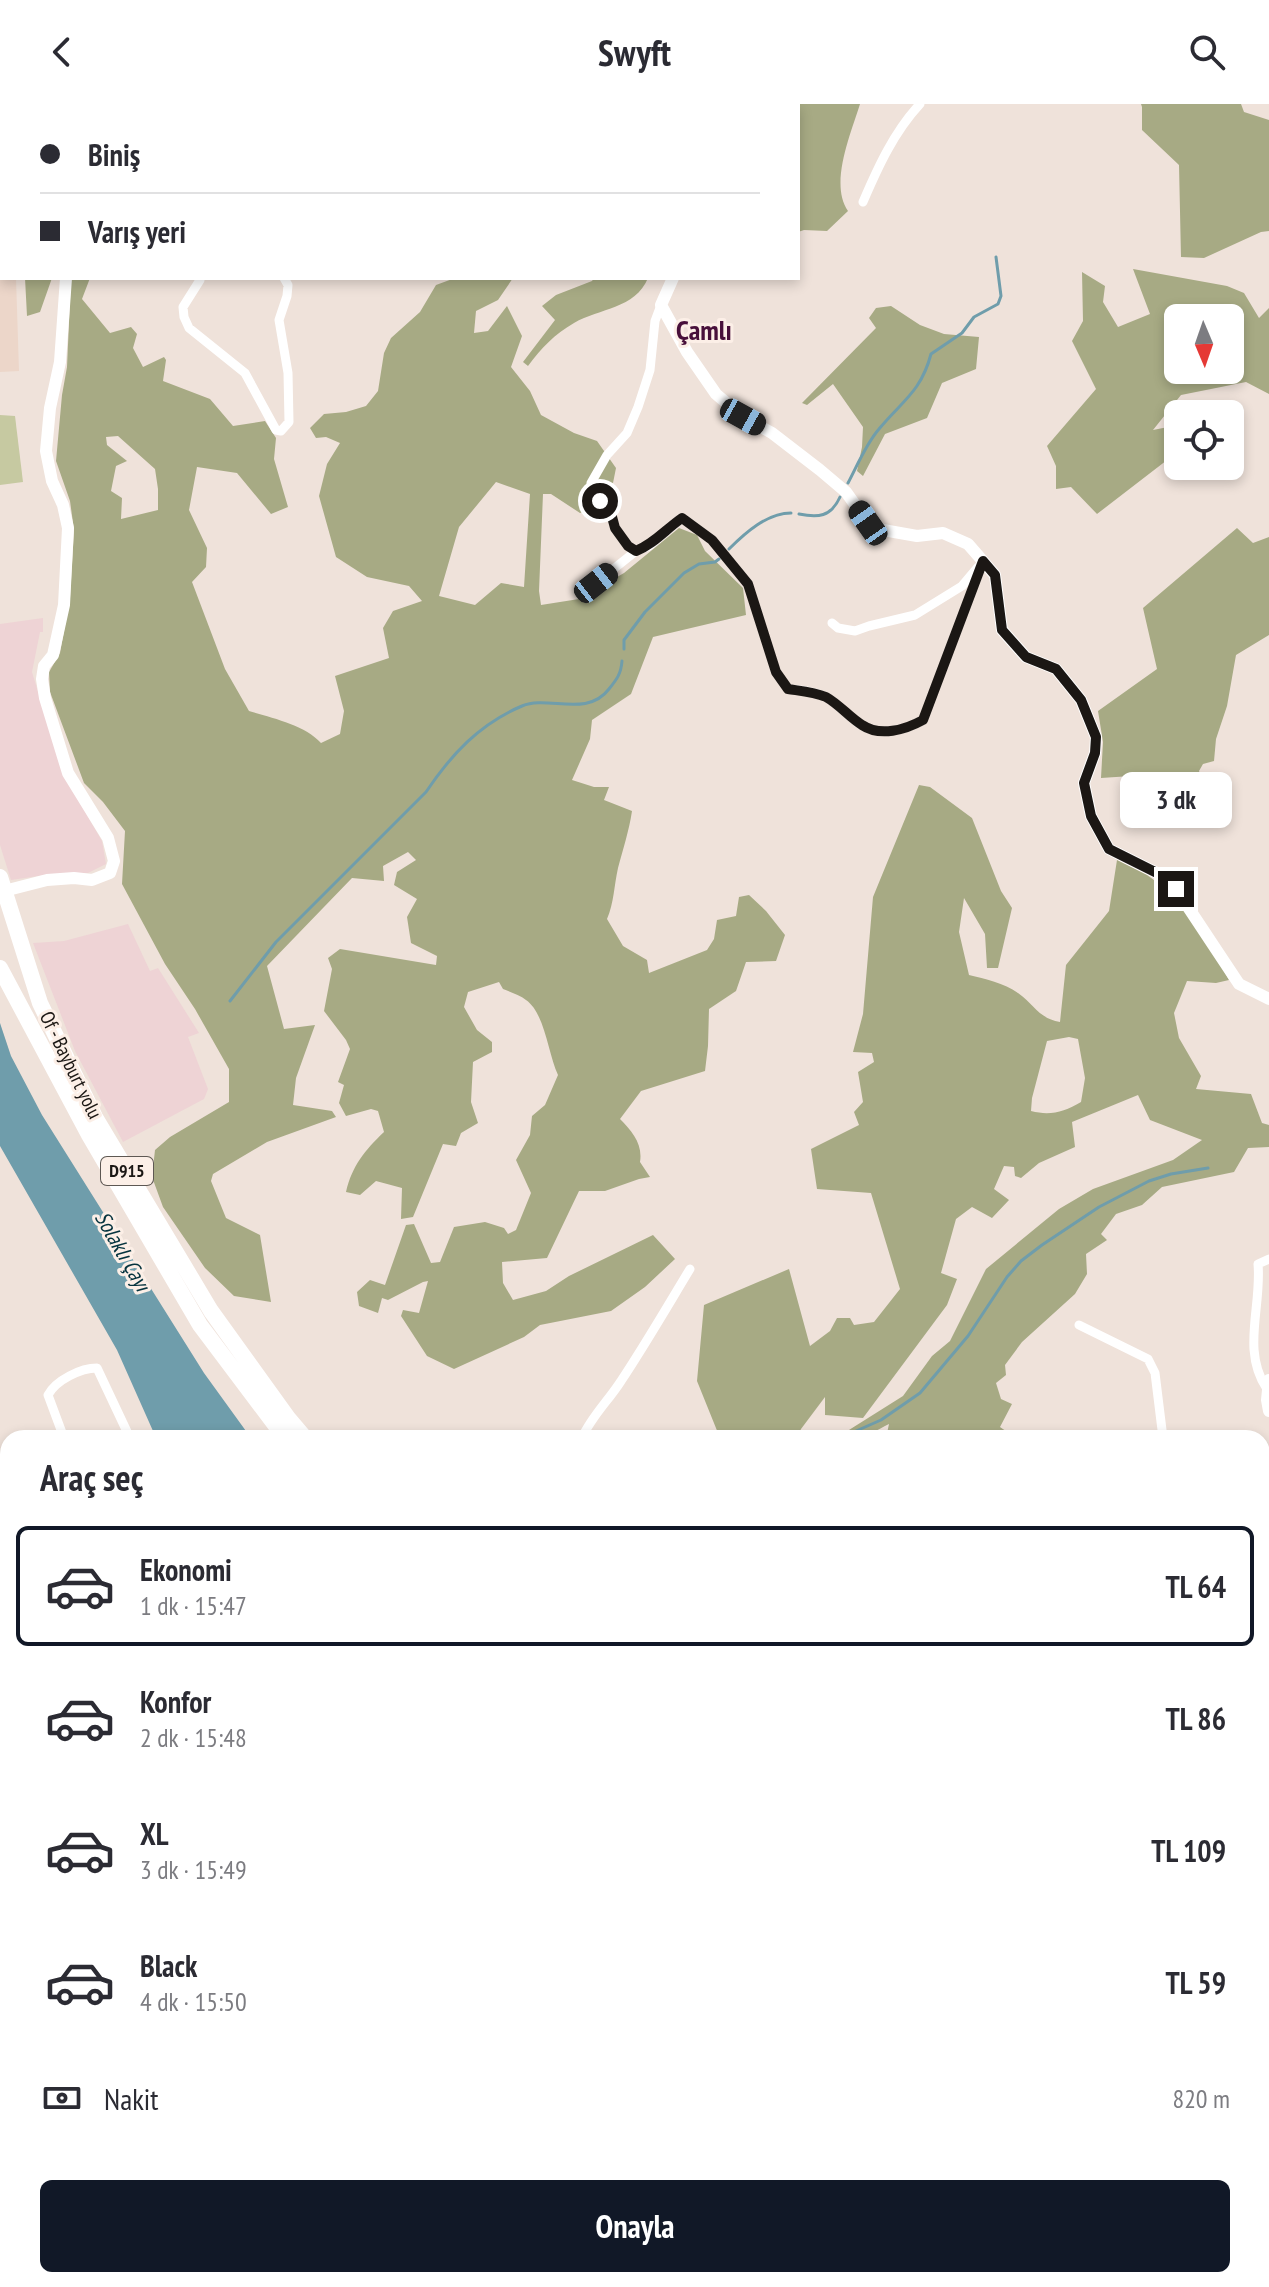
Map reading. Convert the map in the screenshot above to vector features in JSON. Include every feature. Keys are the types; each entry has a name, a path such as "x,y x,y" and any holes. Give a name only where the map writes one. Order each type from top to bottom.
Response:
{"highway":[{"name":"Of - Bayburt yolu","path":"2,889 7,926 95,1117 211,1311 298,1430"},
{"name":"Of - Bayburt yolu","path":"0,968 89,1135 200,1325 279,1430"}],"street":[{"path":"863,202 892,142 920,104"},
{"path":"2,889 47,880 92,880 110,873 114,861 108,838 68,773 42,679 44,666 53,655 64,605 68,528 63,505 52,481 46,451 50,408 60,362 66,280"},
{"path":"200,280 183,307 189,328 245,373 276,430 281,431 289,422 288,373 279,320 287,296 285,280"},
{"path":"636,551 628,546 615,528 611,513 594,496 591,483 607,455 627,433 638,407 650,370 655,321 672,280"},
{"path":"661,305 687,352 716,394 743,417 772,433 846,492 868,523 883,530 917,536 943,533 968,544 983,561 995,575 1002,630 1026,657 1056,669 1081,700 1096,737 1095,753 1084,783 1091,816 1109,849 1159,874 1176,889 1239,984 1269,999"},
{"path":"596,583 636,551 649,546 682,518 712,540 748,584 776,672 788,689 824,696 863,726 883,732 907,729 923,720 983,561"},
{"path":"832,623 838,628 855,631 915,615 962,586 983,561"},
{"path":"1269,1259 1258,1264 1260,1284 1254,1323 1258,1376 1268,1384 1269,1411"},
{"path":"586,1430 637,1357 690,1269"},
{"path":"1079,1325 1148,1359 1155,1373 1162,1430"},
{"path":"61,1430 48,1395 52,1388 85,1368 97,1368 126,1430"}],"shaded area":[{"path":"0,280 16,280 19,371 0,372"},
{"path":"43,618 43,632 40,632 32,672 63,774 102,841 106,864 88,873 11,880 0,845 0,624"},
{"path":"128,924 150,971 158,968 199,1033 188,1037 208,1089 204,1099 123,1142 75,1051 33,943 64,941"}],"green space":[{"path":"800,104 860,104 841,173 843,200 848,211 827,231 800,231"},
{"path":"1141,104 1241,104 1244,112 1269,120 1269,231 1204,258 1181,257 1179,165 1142,130"},
{"path":"1133,269 1227,286 1244,293 1259,318 1269,308 1269,394 1244,382 1244,304 1164,304 1164,384 1236,384 1181,395 1177,400 1164,400 1164,416 1153,430 1164,428 1164,462 1097,514 1071,487 1056,489 1056,466 1047,446 1096,389 1072,341 1083,321 1082,272 1105,286 1103,302 1118,327 1150,314"},
{"path":"25,280 51,280 40,312 27,316"},
{"path":"71,280 89,280 82,299 110,333 131,327 137,334 133,348 143,367 164,357 163,381 210,399 233,426 265,421 276,438 274,459 288,507 271,514 237,473 197,467 189,510 207,548 206,567 192,582 225,669 249,711 297,727 321,743 340,734 344,711 335,676 389,658 383,628 393,611 422,601 409,586 367,577 336,557 319,496 327,464 340,443 326,437 316,438 310,428 324,414 366,406 378,391 384,353 391,338 420,312 436,285 450,280 512,280 498,300 476,311 474,333 488,331 507,306 522,336 511,367 530,391 541,415 574,433 597,441 616,468 613,483 593,510 580,513 551,494 543,494 541,605 579,599 624,573 679,528 697,535 705,551 743,588 746,615 653,637 631,694 592,720 590,739 572,780 594,787 609,787 604,800 632,811 607,919 623,946 647,960 649,973 707,950 714,939 717,920 736,916 739,897 749,895 785,935 776,961 746,962 736,991 709,1009 705,1071 641,1091 620,1119 636,1138 640,1162 650,1177 605,1191 579,1191 547,1258 502,1262 503,1283 513,1300 546,1291 569,1276 653,1235 675,1259 645,1287 611,1311 540,1325 524,1337 454,1369 427,1356 401,1316 403,1310 419,1313 428,1281 388,1300 382,1298 378,1313 359,1306 357,1292 370,1280 385,1285 406,1225 414,1224 431,1263 440,1262 454,1227 485,1222 504,1228 508,1234 516,1230 531,1193 516,1160 530,1135 532,1116 545,1105 558,1075 538,1014 526,1000 503,989 499,982 468,992 464,1007 477,1030 492,1042 492,1052 473,1062 471,1102 478,1123 461,1133 456,1146 443,1144 413,1217 401,1219 402,1188 376,1181 360,1195 346,1192 360,1159 384,1132 378,1111 371,1109 346,1116 339,1103 344,1085 338,1082 350,1049 324,1011 332,969 328,958 340,949 436,965 437,956 411,943 407,917 417,899 394,885 397,872 416,860 408,852 383,866 384,881 352,878 267,966 284,1029 315,1025 296,1078 293,1105 332,1111 336,1117 267,1142 213,1174 211,1181 226,1218 260,1235 271,1302 234,1296 205,1268 163,1207 152,1177 155,1150 170,1137 229,1102 229,1069 165,964 122,884 125,831 84,783 50,692 49,672 60,653 70,598 74,530 70,501 56,461 67,367","holes":["118,436 155,469 158,510 121,519 122,498 111,491 116,466 127,461 107,445 106,437","496,482 530,494 524,587 501,583 475,605 439,596 459,527"]},
{"path":"647,280 635,296 626,302 574,323 543,347 528,366 523,362 555,320 542,306 556,295 592,281"},
{"path":"891,306 920,325 944,334 979,337 976,369 942,383 927,418 885,434 863,476 857,471 863,427 833,384 807,405 802,403 876,328 869,318 876,308"},
{"path":"0,415 15,416 23,482 0,485"},
{"path":"1237,528 1253,543 1269,537 1269,635 1236,655 1227,706 1216,739 1214,761 1203,764 1199,771 1206,796 1186,795 1161,774 1101,778 1103,742 1098,711 1157,669 1143,608"},
{"path":"919,785 930,787 972,818 1001,891 1012,908 998,968 987,968 985,934 964,898 959,932 969,975 1013,990 1053,1020 1060,1022 1066,965 1109,911 1117,860 1147,875 1176,896 1229,980 1216,983 1187,981 1174,1013 1179,1038 1201,1076 1196,1089 1251,1094 1262,1123 1269,1125 1269,1147 1248,1148 1234,1172 1162,1187 1142,1205 1116,1214 1101,1234 1107,1240 1086,1254 1087,1274 1075,1294 1022,1342 1005,1365 1006,1375 996,1383 1001,1399 1012,1404 1000,1427 1004,1430 888,1430 889,1424 878,1430 849,1430 903,1396 932,1356 950,1341 986,1269 1059,1209 1093,1189 1173,1160 1202,1140 1150,1120 1138,1095 1072,1122 1075,1147 1039,1163 1021,1178 1015,1176 1014,1167 1004,1166 994,1189 1009,1200 992,1218 972,1207 956,1219 941,1273 957,1279 947,1305 863,1418 825,1415 825,1397 801,1430 717,1430 697,1381 704,1305 789,1269 810,1346 830,1331 837,1318 850,1318 854,1325 874,1322 900,1289 871,1193 817,1189 811,1149 859,1125 854,1112 863,1102 858,1072 874,1062 872,1053 853,1052 863,1014 873,897","holes":["1069,1037 1078,1039 1085,1078 1081,1102 1057,1112 1031,1111 1047,1041"]}],"water":[{"name":"Solaklı Çayı","path":"0,1023 11,1056 42,1115 204,1373 245,1430 153,1430 117,1350 0,1146"}],"waterway":[{"path":"848,483 874,435 922,378 931,354 962,333 974,317 998,304 1001,296 996,257"},
{"path":"799,514 812,516 828,512 840,497"},
{"path":"729,549 765,520 791,513"},
{"path":"624,649 624,640 645,612 684,573 699,564 719,559"},
{"path":"230,1001 276,942 426,792 456,753 479,731 507,713 532,703 579,704 600,698 616,679 622,661"},
{"path":"858,1430 881,1420 920,1393 968,1336 1007,1277 1042,1245 1099,1207 1149,1181 1208,1168"}],"district":[{"name":"Çamlı","path":"704,330"}],"route":[{"path":"600,501 611,513 615,528 628,546 636,551 649,546 682,518 712,540 748,584 776,672 788,689 824,696 863,726 883,732 907,729 923,720 983,561 995,575 1002,630 1026,657 1056,669 1081,700 1096,737 1095,753 1084,783 1091,816 1109,849 1159,874 1176,889"}]}
